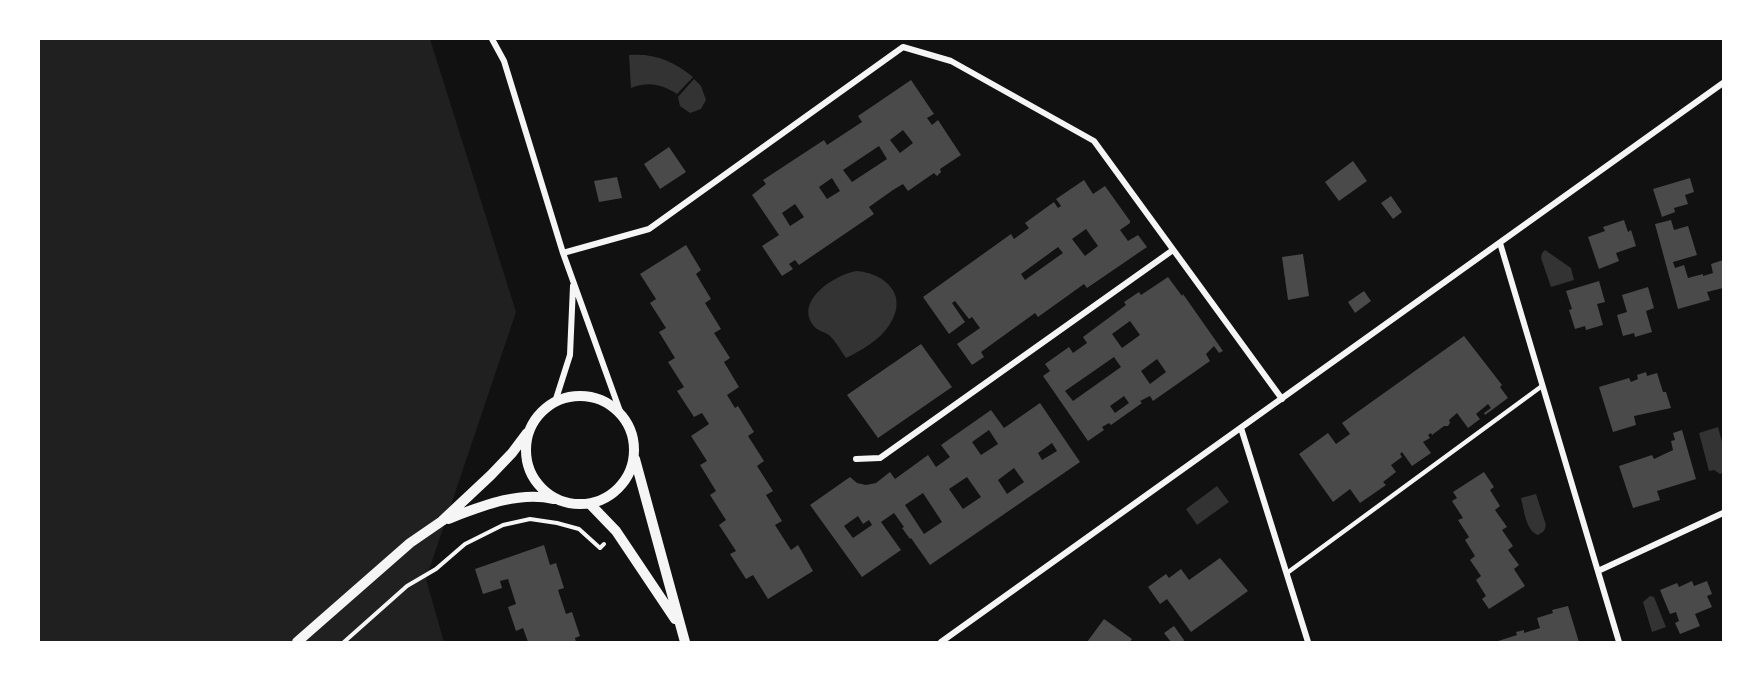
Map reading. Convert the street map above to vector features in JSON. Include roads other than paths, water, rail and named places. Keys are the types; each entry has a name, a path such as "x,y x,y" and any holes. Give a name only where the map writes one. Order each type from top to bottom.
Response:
{"street":[{"path":"492,39 504,61 573,282 621,414 632,433 634,459 685,642"},
{"path":"563,253 649,230 903,46 951,61 1094,141 1282,399"},
{"path":"941,642 1723,83"},
{"path":"1500,243 1619,642"},
{"path":"856,459 880,458 1173,250"},
{"path":"555,402 570,355 573,282"},
{"path":"621,414 599,399 577,396 555,402 540,413 526,442 531,474 548,494 569,503 590,504 615,492 627,478 634,459"},
{"path":"1241,428 1308,642"},
{"path":"297,642 410,543 442,521 512,453 531,429"},
{"path":"442,521 485,505 521,496 544,496 562,500"},
{"path":"590,504 616,531 681,629"},
{"path":"1598,571 1723,513"}],"lane":[{"path":"1287,573 1542,386"}]}
